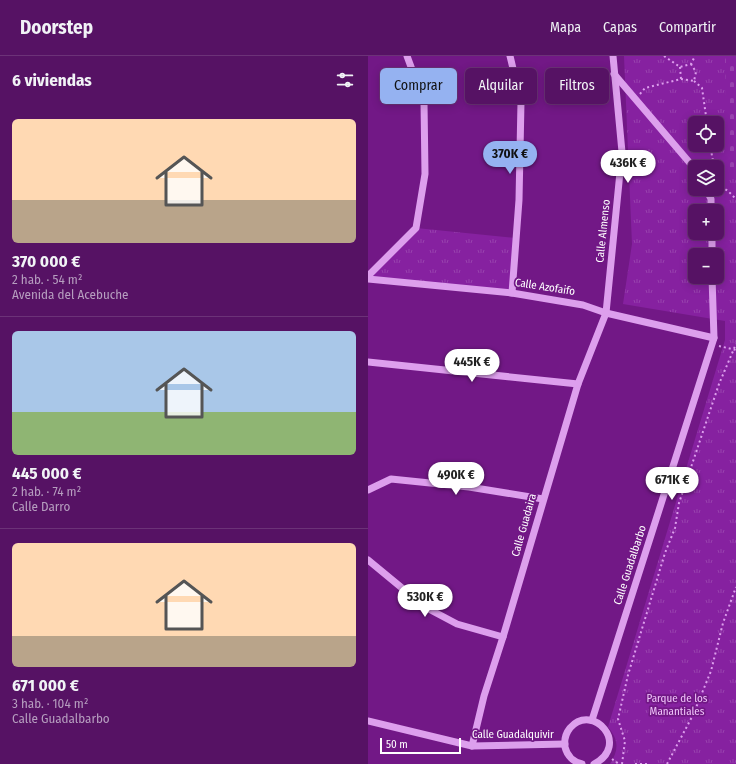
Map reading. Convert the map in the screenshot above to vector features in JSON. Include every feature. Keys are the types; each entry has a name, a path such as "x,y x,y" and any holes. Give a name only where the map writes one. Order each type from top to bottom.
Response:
{"street":[{"path":"368,276 416,228 425,174 424,102 407,56"},
{"path":"510,56 521,102 519,200 512,293"},
{"name":"Calle Almenso","path":"606,313 622,152 613,56"},
{"path":"614,74 688,162"},
{"name":"Calle Azofaifo","path":"368,279 512,293 583,305 606,313 714,338"},
{"name":"Calle Guadalbarbo","path":"592,720 714,338 712,284"},
{"name":"Calle Guadaira","path":"472,746 484,696 578,384 606,313"},
{"path":"368,362 578,384"},
{"path":"368,490 391,479 469,487 543,499"},
{"path":"368,560 425,607 457,624 503,637"},
{"path":"580,764 569,756 565,744 565,738 572,726 578,722 592,720 604,728 610,741 606,755 594,764"},
{"name":"Calle Guadalquivir","path":"368,721 472,746 565,744"}],"path":[{"path":"664,56 680,67 691,64 695,56"},
{"path":"691,64 696,72 694,81"},
{"path":"680,67 681,80"},
{"path":"636,99 645,88 681,80 694,81 702,88 706,116"},
{"path":"724,188 736,199"},
{"path":"622,764 625,741 618,719 626,681 665,553 675,528 679,503 719,384 736,344"},
{"path":"712,345 735,349"},
{"path":"667,764 693,716 710,671 722,623 736,587"},
{"path":"635,764 650,764"}],"green space":[{"name":"Parque de los Manantiales","path":"624,56 736,56 736,764 610,764 615,754 616,741 608,727 725,340 725,321 623,304 632,244"},
{"path":"725,56 736,56 736,176 728,177"},
{"path":"416,228 516,238 512,293 368,276"}]}
